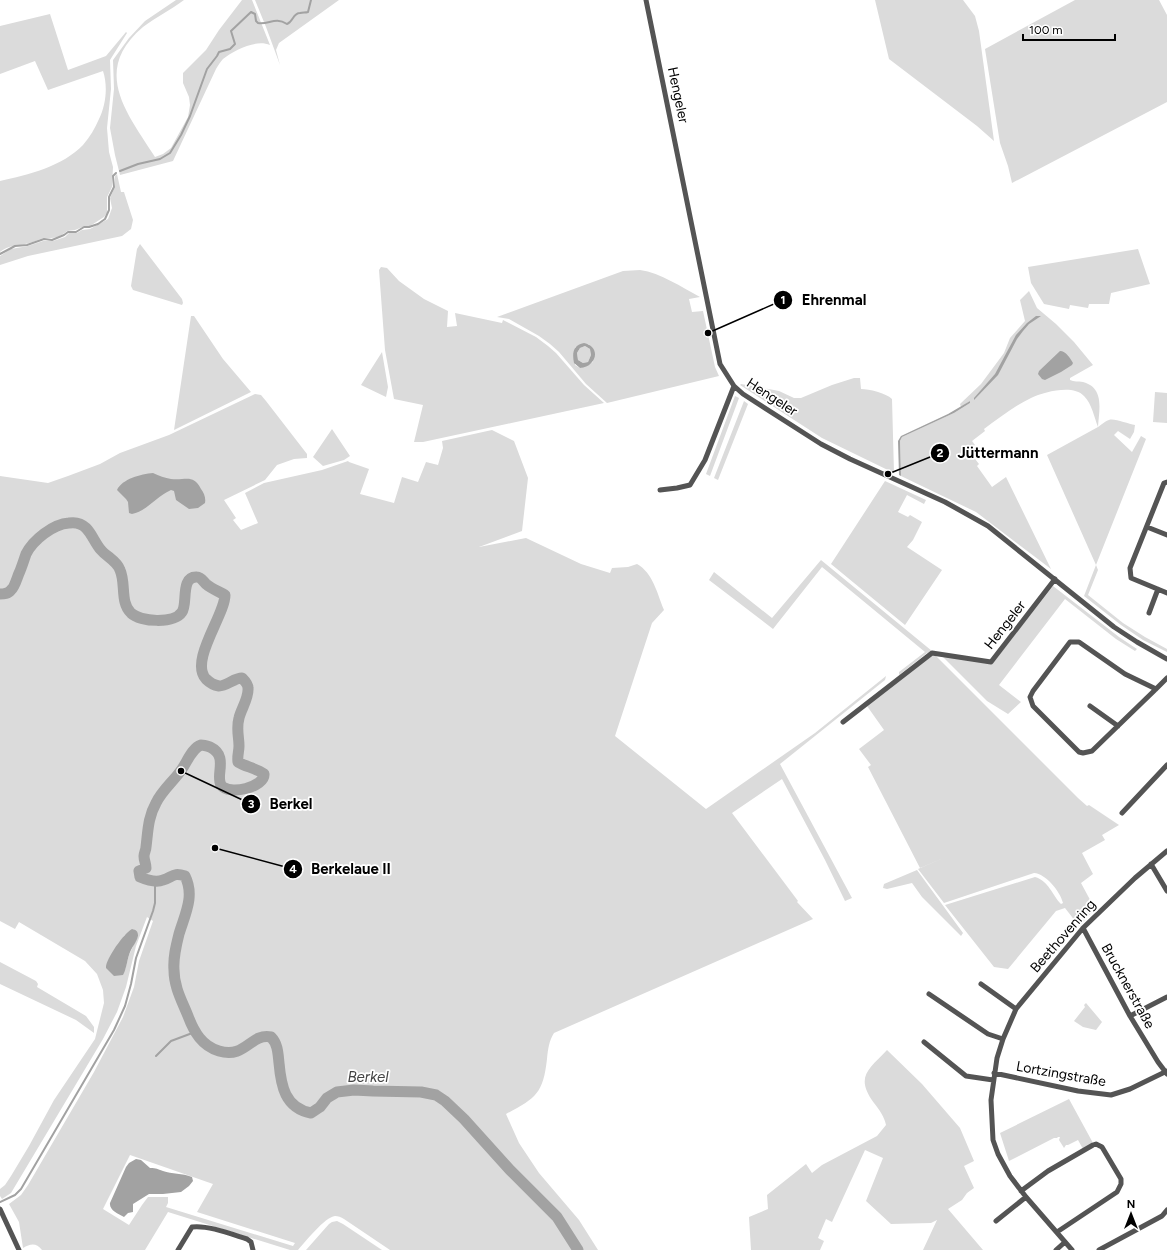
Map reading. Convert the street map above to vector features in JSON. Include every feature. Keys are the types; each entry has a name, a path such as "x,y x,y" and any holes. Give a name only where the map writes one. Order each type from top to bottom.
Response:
{"street":[{"name":"Hengeler","path":"646,0 720,364 734,386 755,402 821,444 850,459 945,502 983,523 1114,627 1136,642 1167,659"},
{"path":"660,490 690,485 705,460 734,386"},
{"path":"1167,482 1164,483 1130,568 1131,578 1167,593"},
{"path":"1147,527 1167,535"},
{"name":"Hengeler","path":"843,722 932,653 991,662 1055,580"},
{"path":"1149,613 1158,589"},
{"path":"1156,690 1125,674 1079,642 1070,642 1030,697 1033,706 1079,752 1082,753 1092,751 1156,690 1167,678"},
{"path":"1090,706 1118,726"},
{"path":"1122,813 1167,765"},
{"name":"Beethovenring","path":"1072,1250 1021,1191 1003,1164 994,1140 991,1100 994,1074 1003,1039 1016,1009 1083,928 1151,864 1167,851"},
{"path":"1151,864 1167,892"},
{"name":"Brucknerstraße","path":"1083,928 1130,1016 1166,1072"},
{"path":"981,984 1016,1009"},
{"path":"929,994 988,1034 1003,1039"},
{"path":"1130,1016 1167,997"},
{"path":"924,1042 966,1076 993,1080"},
{"name":"Lortzingstraße","path":"994,1074 1074,1090 1111,1094 1130,1089 1166,1072"},
{"path":"1021,1191 1048,1170 1096,1144 1102,1147 1121,1179 1122,1184 1117,1192 1057,1232"},
{"path":"996,1221 1026,1197"},
{"path":"0,1209 19,1250"},
{"path":"1099,1250 1162,1216 1167,1210"},
{"path":"178,1250 192,1227 197,1226 247,1239 251,1242 253,1250"},
{"path":"1056,1250 1065,1242"}],"shaded area":[{"path":"176,0 184,0 143,27 127,43 119,60 117,76 119,92 125,108 155,157 163,154 171,148 188,117 190,105 189,97 183,83 183,73 206,50 242,0 252,0 270,45 258,43 245,46 222,60 216,69 173,161 120,175 110,128 114,89 113,60 129,38 145,21"},
{"path":"255,0 339,0 279,43 276,50 280,65"},
{"path":"875,0 963,0 975,16 979,31 994,141 977,126 889,59"},
{"path":"1075,0 1159,0 1167,15 1167,102 1012,183 1000,143 985,49"},
{"path":"50,14 68,70 106,56 126,32 127,33 110,60 111,89 107,128 109,152 113,167 112,187 107,197 107,213 104,217 90,226 67,231 56,237 44,238 31,243 10,247 0,252 0,181 33,173 66,159 88,139 101,114 105,102 106,89 103,71 48,90 35,61 0,74 0,26"},
{"path":"117,174 121,192 124,192 133,220 131,229 122,236 28,256 0,265 0,256 11,249 28,246 43,241 53,241 65,237 69,233 77,233 82,230 90,229 108,219 112,208 110,198 115,187 115,176"},
{"path":"140,244 182,299 182,305 133,290 131,286 137,249"},
{"path":"1138,249 1150,284 1111,293 1109,304 1089,304 1088,308 1070,305 1069,309 1044,304 1031,283 1028,267"},
{"path":"381,267 387,268 399,281 424,299 448,311 447,327 457,326 455,313 502,323 503,320 536,337 556,353 584,385 604,403 423,442 414,442 423,405 394,399 385,350 379,270"},
{"path":"640,270 656,274 700,297 689,299 692,312 703,311 715,367 719,376 607,403 586,384 559,352 550,344 509,319 497,317 623,271","holes":["589,344 593,362 580,368 575,365 575,347"]},
{"path":"1029,291 1037,308 1074,342 1093,365 1070,378 1070,380 1083,382 1090,385 1098,394 1098,427 1091,407 1084,396 1073,390 1058,390 1043,393 1031,398 1007,412 984,429 985,431 972,441 975,445 968,450 979,464 977,466 992,487 1006,477 1051,569 976,512 901,476 900,441 902,437 954,413 970,403 970,401 961,407 960,404 981,384 1004,353 1010,338 1025,321 1020,300"},
{"path":"191,316 194,316 223,359 251,392 174,430"},
{"path":"1036,316 1041,316 1029,324 1023,331 1017,339 998,375 974,400 974,398 995,374 1016,335"},
{"path":"584,343 590,345 595,352 595,357 586,367 580,368 574,363 573,356 575,348","holes":["585,346 590,349 591,355 588,362 583,363 578,360 577,353 580,348"]},
{"path":"585,346 590,349 591,355 588,362 583,363 578,360 577,353 580,348"},
{"path":"1060,351 1068,355 1073,363 1072,365 1045,380 1042,379 1038,374 1039,371"},
{"path":"382,352 388,387 386,397 361,385"},
{"path":"854,378 860,378 861,389 877,392 892,399 894,473 822,438 740,385 779,391 794,398 801,398 832,385"},
{"path":"1155,392 1167,393 1167,423 1153,422"},
{"path":"255,394 261,395 307,454 307,458 294,459 277,465 265,480 224,500 236,518 233,520 241,530 258,523 245,493 264,483 322,470 348,461 369,469 360,494 394,503 402,477 418,482 426,462 438,465 443,448 442,441 492,430 514,441 528,478 522,531 479,547 526,538 581,564 610,573 612,568 628,567 637,564 647,573 654,584 664,610 652,623 615,736 706,809 815,733 886,676 885,680 780,764 852,898 845,901 782,779 732,813 798,901 797,902 813,919 554,1033 549,1045 545,1071 540,1088 531,1099 506,1114 519,1143 539,1173 579,1220 598,1250 390,1250 343,1218 335,1216 331,1217 321,1225 298,1250 290,1250 168,1212 145,1250 42,1250 40,1247 33,1244 23,1248 19,1222 9,1204 21,1195 28,1185 94,1072 123,1017 134,987 139,961 153,921 147,917 136,946 126,987 117,1012 103,1039 11,1193 2,1199 0,1196 0,1189 5,1185 11,1176 54,1100 95,1039 104,1003 103,990 97,974 85,961 19,922 15,929 0,921 0,476 48,483 100,464 120,453 169,435","holes":["125,935 138,936 129,955 125,970 115,949","130,1155 213,1184 197,1212 295,1243 293,1246 166,1207 168,1197 148,1197 129,1225 103,1209"]},
{"path":"735,396 739,398 710,476 706,474"},
{"path":"744,401 748,404 718,480 714,478"},
{"path":"970,401 970,403 954,413 902,437 900,441 901,476 899,475 898,441 901,436 948,414"},
{"path":"1111,420 1118,420 1135,425 1134,432 1130,439 1118,431 1114,435 1132,452 1141,436 1146,439 1096,565 1047,455 1098,427 1106,421"},
{"path":"332,429 350,456 344,460 323,466 313,457"},
{"path":"153,473 169,479 192,479 198,484 204,494 205,503 198,508 189,509 176,500 174,491 171,490 142,510 132,514 129,513 128,502 117,490 119,486 127,480"},
{"path":"885,481 926,500 924,504 907,495 898,512 908,517 910,515 922,522 913,540 907,547 942,570 905,625 831,564"},
{"path":"821,560 932,652 927,653 899,675 899,672 925,652 822,567 773,629 709,580 714,572 772,618"},
{"path":"1096,565 1098,570 1088,595 1123,623 1167,649 1167,652 1143,640 1084,596"},
{"path":"1053,586 1137,649 1135,651 1116,639 1065,599 999,685 1021,702 1008,714 987,701 941,655 992,664"},
{"path":"934,654 1078,798 1087,806 1089,805 1119,825 1102,835 1105,840 1082,853 1093,874 1081,883 1095,909 1079,926 1065,908 1056,911 1008,969 994,967 945,905 1035,877 1047,885 1061,904 1063,903 1056,888 1043,876 1034,873 944,903 918,869 946,857 920,868 868,767 871,765 859,749 884,730 867,706"},
{"path":"917,870 963,933 961,936 922,897 912,883 887,889 883,888 884,884"},
{"path":"132,929 136,930 138,934 123,975 114,976 106,968 107,964 116,947 124,936"},
{"path":"0,962 36,981 38,984 37,987 86,1016 94,1027 94,1033 76,1020 0,984"},
{"path":"1086,1003 1102,1022 1096,1030 1083,1027 1074,1021 1085,1007 1084,1005"},
{"path":"887,1050 922,1084 960,1128 974,1161 964,1166 974,1188 967,1193 962,1200 948,1209 983,1250 923,1250 937,1220 931,1223 891,1224 866,1201 883,1158 865,1150 832,1222 826,1219 818,1238 824,1241 820,1250 751,1250 749,1217 768,1209 767,1195 806,1164 812,1173 822,1165 877,1136 886,1125 882,1114 868,1094 865,1087 865,1080 866,1074 874,1063"},
{"path":"1069,1099 1093,1143 1083,1149 1078,1140 1066,1145 1064,1148 1059,1140 1060,1137 1058,1137 1009,1161 1000,1133"},
{"path":"136,1159 141,1160 150,1168 156,1168 166,1172 192,1177 193,1181 181,1192 149,1194 133,1204 133,1212 128,1213 124,1217 112,1210 110,1203 126,1167 129,1163"},
{"path":"337,1221 382,1250 306,1250 329,1224"}],"waterway":[{"path":"120,171 138,164 160,159 170,153 190,116 207,69 219,52 230,49 235,44 231,31 251,12 255,14 256,21 258,23 279,21 287,24 298,13 308,12 311,0"},
{"path":"0,254 15,246 27,245 44,239 52,240 68,232 76,232 84,227 98,224 105,219 109,210 109,197 114,187 113,176 116,173"},
{"name":"Berkel","path":"0,594 7,593 12,589 26,554 38,538 57,526 73,523 84,526 101,550 119,567 123,581 125,604 135,616 149,620 165,620 178,616 184,608 186,586 188,581 192,578 200,578 208,586 225,595 220,614 205,650 202,661 202,671 206,679 215,685 222,686 236,679 242,678 247,684 248,692 238,722 238,762 264,774 263,779 253,786 238,790 225,788 221,785 220,781 220,760 216,751 204,745 201,745 195,749 179,773 161,794 153,808 144,855 146,868 139,871 140,877 149,880 160,881 175,875 181,875 185,876 188,883 188,905 174,956 174,976 181,999 193,1028 199,1038 208,1046 228,1053 236,1052 258,1039 271,1037 277,1049 281,1080 286,1095 295,1106 311,1113 320,1107 327,1098 337,1092 354,1090 421,1092 436,1095 445,1101 464,1119 510,1170 557,1217 578,1250"},
{"path":"0,1202 15,1195 21,1189 114,1030 125,1006 136,958 153,911 155,903 155,881"},
{"path":"156,1056 171,1041 195,1032"}],"place":[{"name":"Ehrenmal","path":"708,333"},
{"name":"Jüttermann","path":"888,474"},
{"name":"Berkel","path":"181,771"},
{"name":"Berkelaue II","path":"215,848"}]}
